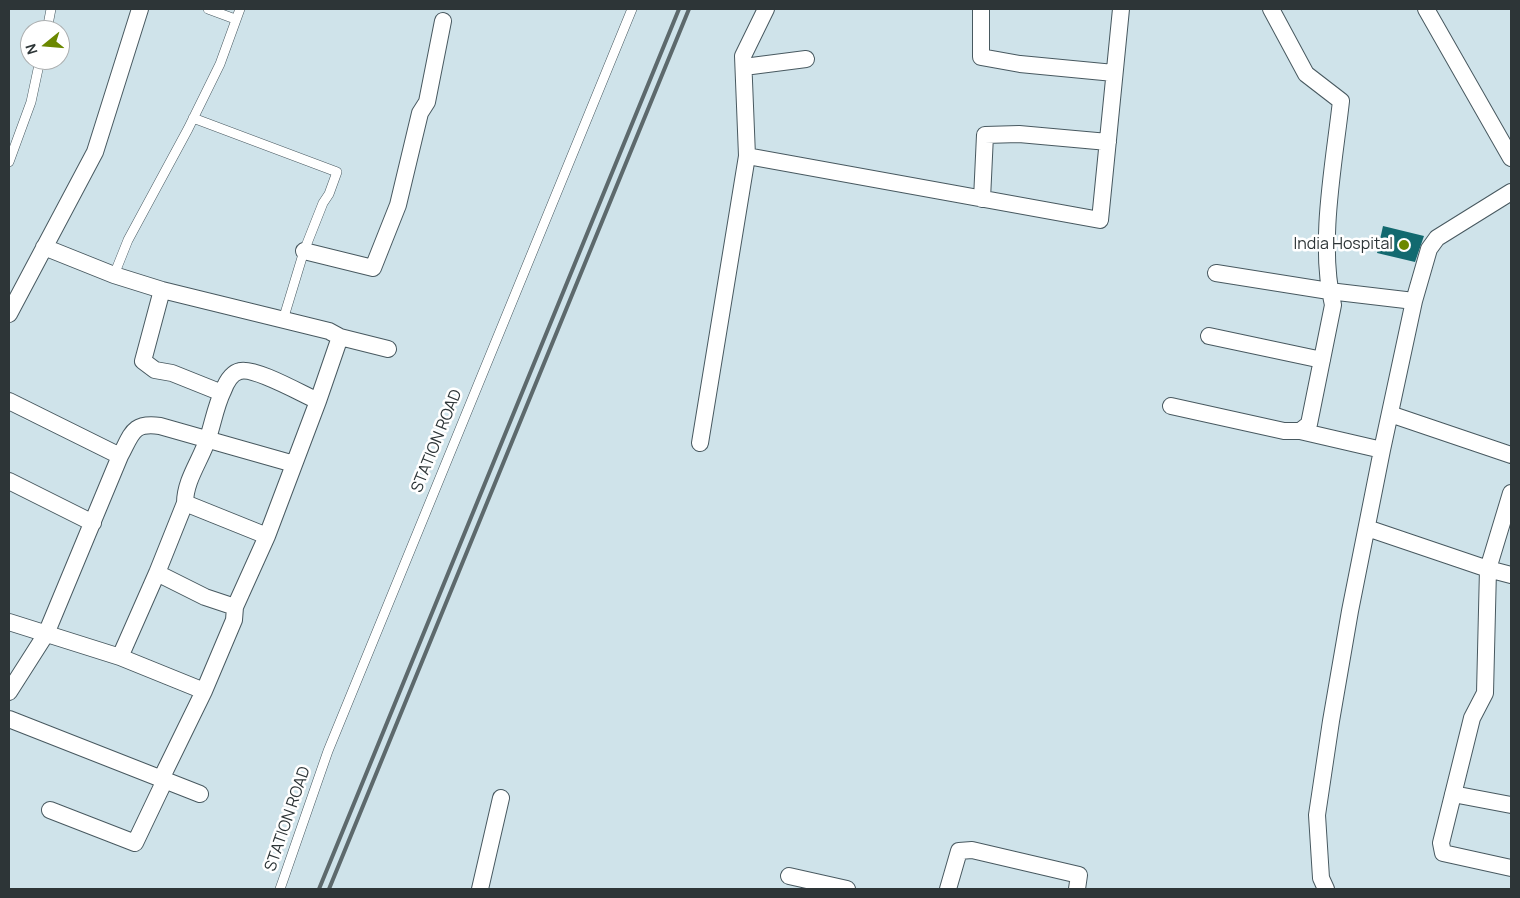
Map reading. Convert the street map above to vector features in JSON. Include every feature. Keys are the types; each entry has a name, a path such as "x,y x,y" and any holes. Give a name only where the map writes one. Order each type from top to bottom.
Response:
{"street":[{"path":"9,314 95,152 140,9"},
{"path":"700,443 747,156 743,56 766,9"},
{"path":"981,9 981,57 1020,64 1114,73"},
{"path":"747,156 1100,220 1120,9"},
{"path":"1271,9 1306,74 1341,102 1326,235 1329,291 1333,305 1309,424 1300,431"},
{"path":"1426,9 1511,158"},
{"path":"304,251 373,268 398,205 420,113 427,102 443,21"},
{"path":"744,67 806,59"},
{"path":"982,198 985,135 1019,134 1108,142"},
{"path":"1326,889 1321,878 1317,815 1347,629 1414,300 1429,249 1437,238 1511,192"},
{"path":"44,247 114,275 162,290 329,331 340,337 388,349"},
{"path":"1216,273 1329,291 1414,300"},
{"path":"162,290 143,361 155,370 172,373 222,393"},
{"path":"1208,336 1322,360"},
{"path":"50,810 136,843 234,620 235,607 266,536 294,464 340,337"},
{"path":"120,657 185,503 185,492 208,440 222,393 232,376 238,371 245,370 260,374 318,401"},
{"path":"9,401 120,456"},
{"path":"1171,406 1284,431 1300,431 1382,450"},
{"path":"1390,414 1511,455"},
{"path":"9,692 46,634 120,456 133,432 139,426 147,424 160,426 294,464"},
{"path":"9,481 93,523"},
{"path":"1511,493 1488,569 1485,693 1472,718 1441,843 1442,853 1511,868"},
{"path":"185,503 266,536"},
{"path":"1367,528 1511,575"},
{"path":"157,573 205,597 235,607"},
{"path":"9,622 120,657 204,691"},
{"path":"9,720 200,794"},
{"path":"1454,794 1511,805"},
{"path":"480,889 501,798"},
{"path":"948,889 959,851 972,850 1079,875 1078,889"},
{"path":"789,876 847,889"}],"lane":[{"path":"208,9 235,20"},
{"path":"114,275 128,240 194,118 220,64 240,9"},
{"name":"STATION ROAD","path":"280,889 328,751 632,9"},
{"path":"9,162 31,102 38,70"},
{"path":"194,118 337,172 304,251 282,320"}],"building":[{"path":"1383,226 1424,236 1415,262 1377,253"}],"railway":[{"path":"319,889 679,9"},
{"path":"329,889 689,9"}],"place":[{"name":"India Hospital","path":"1404,245"}]}
